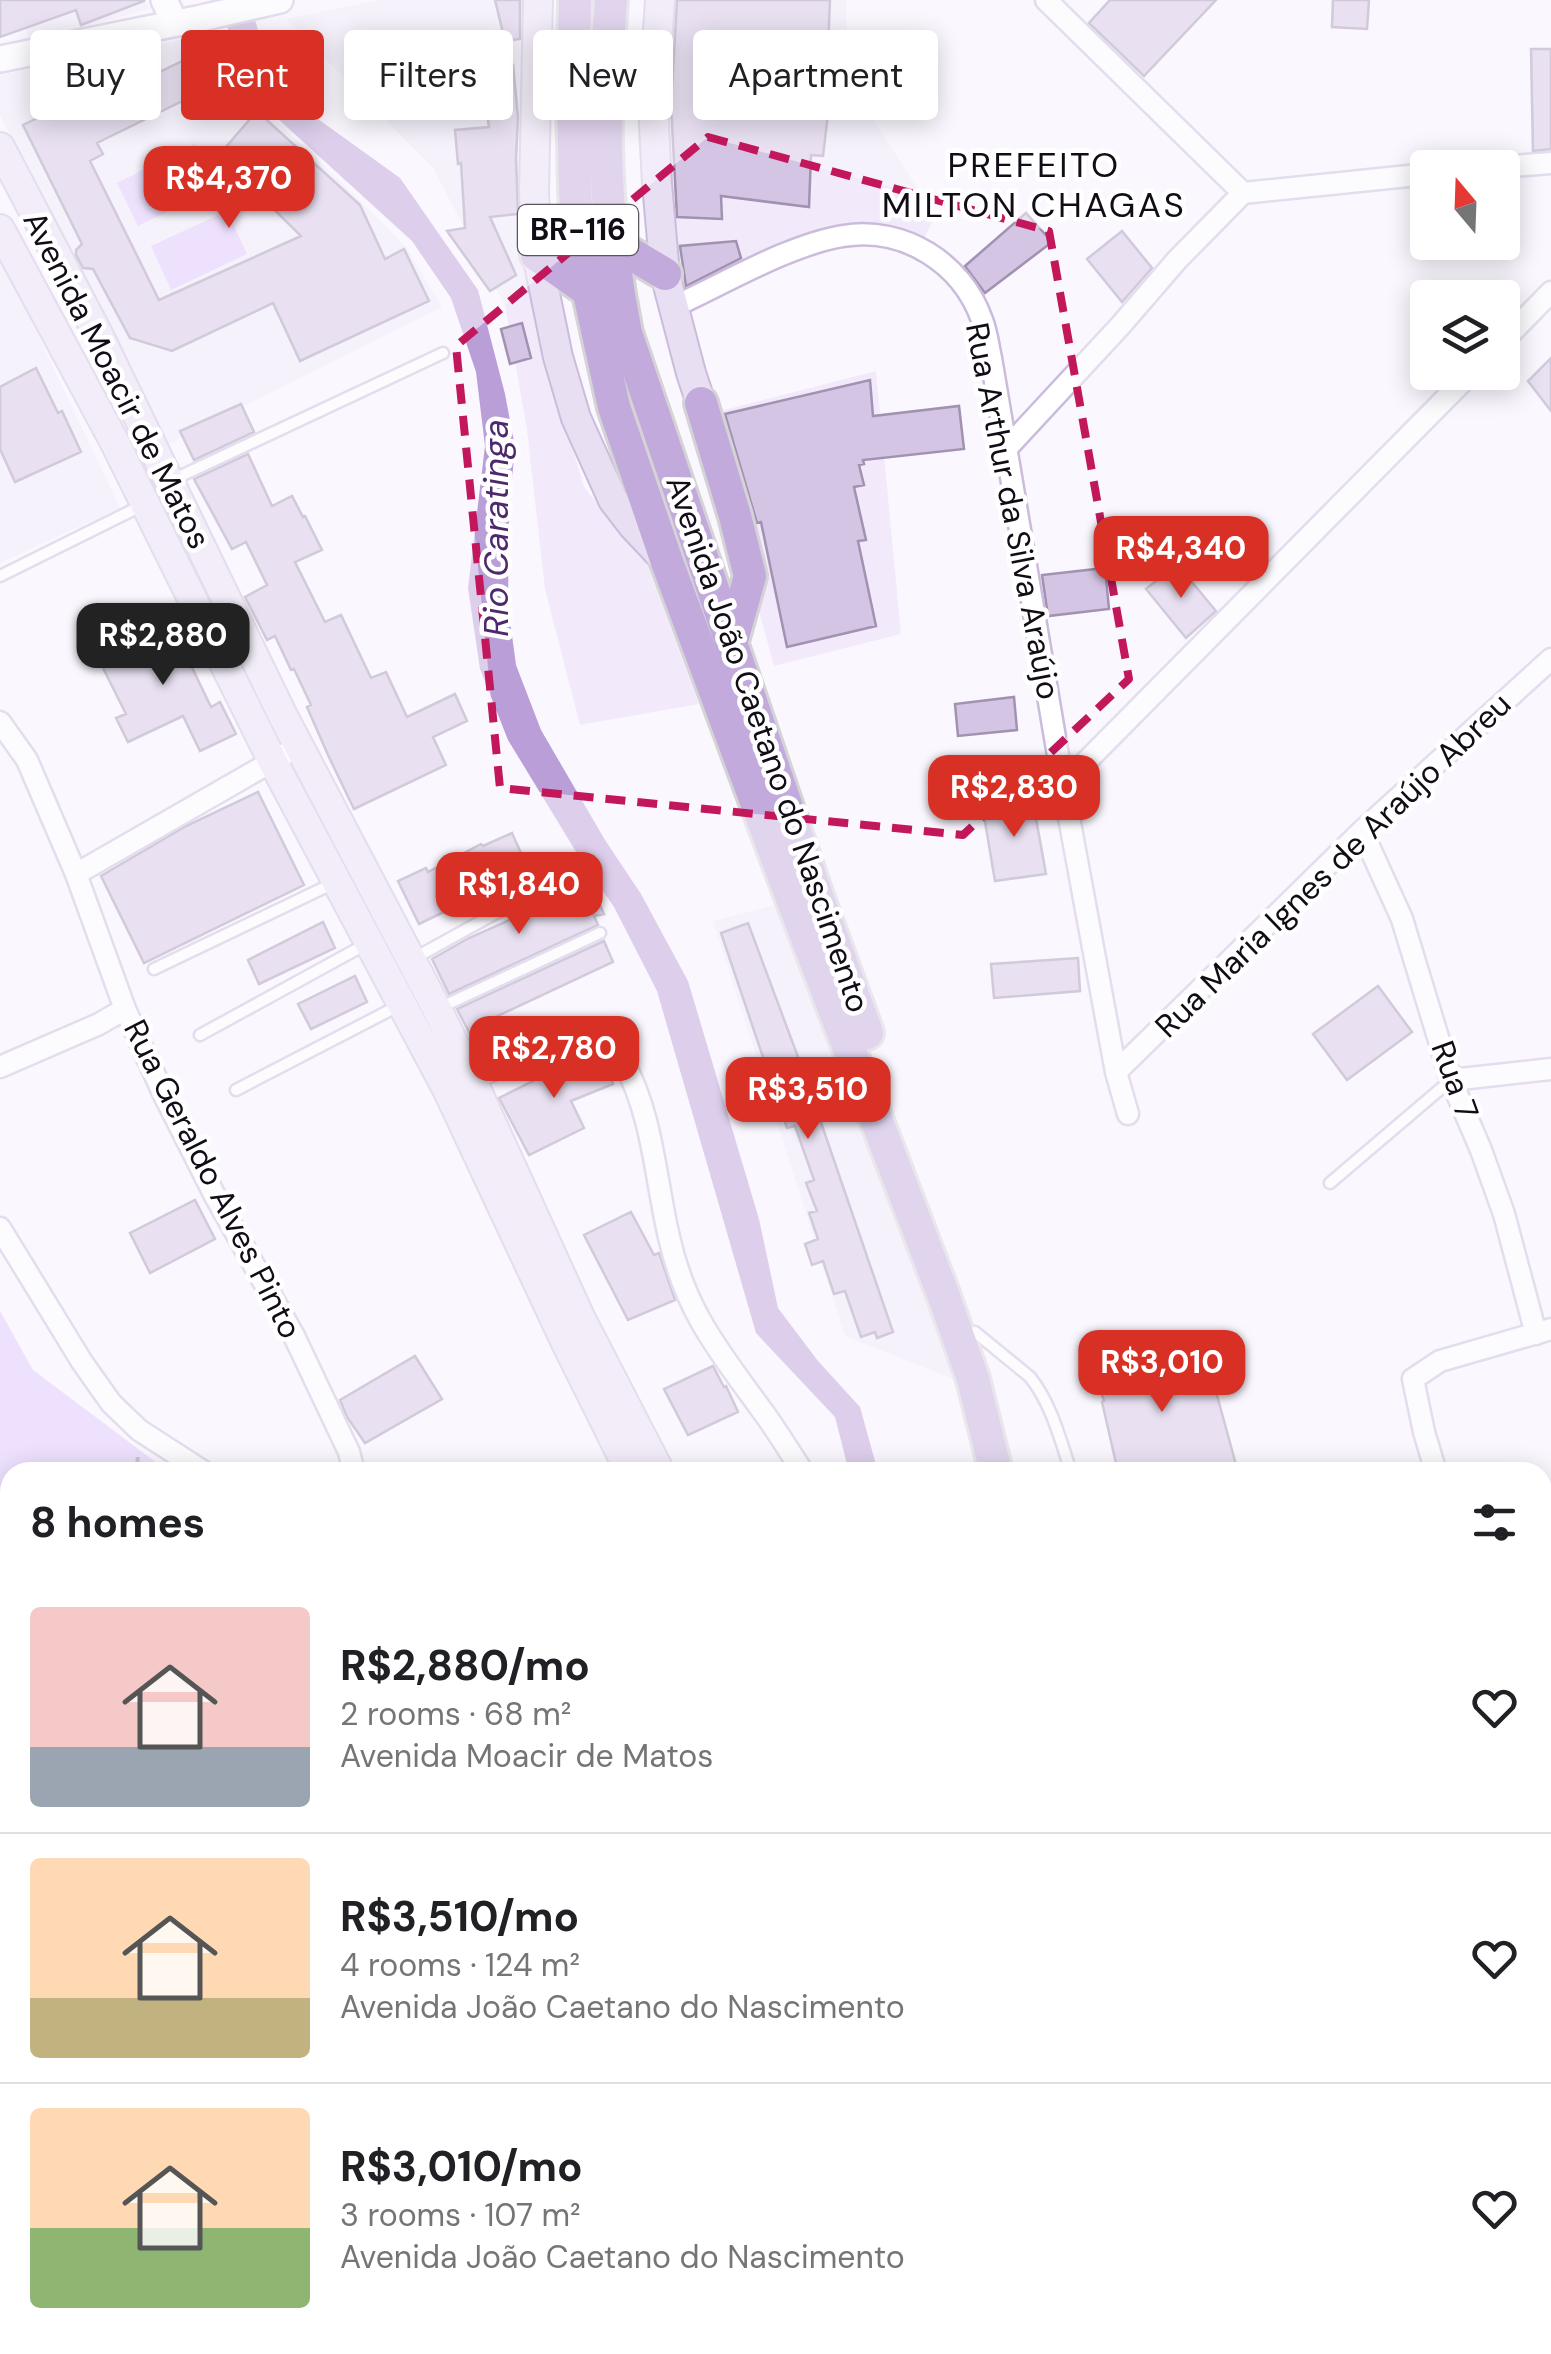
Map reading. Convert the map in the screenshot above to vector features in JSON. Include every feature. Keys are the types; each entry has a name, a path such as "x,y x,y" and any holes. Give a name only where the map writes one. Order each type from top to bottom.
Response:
{"highway":[{"name":"Avenida João Caetano do Nascimento","path":"576,0 572,92 580,248 614,408 667,562 943,1294 973,1379 994,1462"},
{"name":"Avenida João Caetano do Nascimento","path":"611,0 604,128 611,242 626,332 818,900 974,1332 1013,1462"},
{"path":"611,242 666,274"},
{"path":"537,255 587,290"},
{"path":"628,454 684,429 701,402"},
{"path":"701,402 750,576 730,644"}],"main road":[{"name":"Avenida João Caetano do Nascimento","path":"538,0 534,193 537,255 558,357 576,418 613,500 667,562"},
{"path":"660,0 653,106 666,274 701,402"},
{"name":"Avenida Moacir de Matos","path":"0,147 98,334 299,746 436,1009 460,1086 566,1344 625,1462"},
{"name":"Avenida Moacir de Matos","path":"0,229 114,441 273,762 401,1005 460,1086 655,1462"},
{"path":"114,441 142,427"}],"street":[{"path":"164,0 186,21"},
{"path":"1046,0 1243,194"},
{"path":"0,59 272,1"},
{"path":"1520,166 1551,164"},
{"path":"1007,448 1176,260 1243,194 1410,176"},
{"name":"Rua Arthur da Silva Araújo","path":"673,308 814,243 845,236 878,235 910,244 938,258 961,281 982,318 992,358 1063,785 1116,1072 1128,1114"},
{"path":"1520,324 1551,292"},
{"path":"1063,785 1454,390"},
{"name":"Rua Maria Ignes de Araújo Abreu","path":"1116,1072 1362,830 1551,659"},
{"name":"Rua Geraldo Alves Pinto","path":"0,722 27,760 163,1093 214,1194 294,1336 352,1462"},
{"path":"76,874 299,746"},
{"name":"Rua 7","path":"1362,830 1402,919 1451,1080 1482,1150 1543,1331"},
{"path":"0,1067 126,1009"},
{"path":"460,1086 567,1041 592,1035 605,1037 617,1050 635,1083 650,1130 669,1240 698,1319 796,1462"},
{"path":"1451,1080 1551,1069"},
{"path":"0,1228 82,1362 112,1403 139,1430 189,1462"},
{"path":"1433,1462 1413,1380 1440,1361 1543,1331"}],"lane":[{"path":"169,481 443,353"},
{"path":"0,576 144,504"},
{"path":"154,969 337,881"},
{"path":"410,960 554,881"},
{"path":"436,1009 600,933"},
{"path":"200,1035 369,942"},
{"path":"236,1090 401,1005"},
{"path":"1330,1183 1451,1080"},
{"path":"974,1332 1036,1384 1051,1411 1068,1462"}],"highlighted area":[{"path":"708,137 1049,231 1129,679 963,835 500,788 456,346"}],"shaded area":[{"path":"18,0 144,0 150,9 71,30 30,30 29,41"},
{"path":"379,0 529,0 541,342 584,487 647,563 699,704 580,725 545,589 527,430 505,305 433,168 386,120 513,120 513,30 344,30 344,78 324,58 324,30 297,30 286,19"},
{"path":"666,0 846,0 847,30 693,30 693,120 873,120 935,215 924,239 869,223 829,229 675,294 665,120 673,120 673,30 665,30"},
{"path":"181,40 181,120 275,120 406,247 442,307 165,446 0,115 0,75 30,69 30,120 161,120 161,44"},
{"path":"195,144 216,188 138,226 117,183"},
{"path":"227,211 247,254 171,290 151,246"},
{"path":"0,260 120,508 0,563"},
{"path":"876,371 901,634 774,666 705,415"},
{"path":"778,904 966,1384 845,1336 713,921"},
{"path":"0,1311 33,1370 156,1462 0,1462"}],"water":[{"path":"223,0 249,0 258,30 228,30"},
{"name":"Rio Caratinga","path":"279,120 319,120 400,178 478,290 515,447 509,512 508,606 516,665 541,730 641,894 688,981 759,1219 778,1308 818,1361 860,1407 875,1462 846,1462 835,1417 756,1333 657,991 614,907 508,740 480,669 468,588 485,446 476,372 451,298 412,241"}],"building":[{"path":"0,0 144,1 81,25 76,10 0,37"},
{"path":"495,0 520,0 520,39 513,40 513,30 502,30"},
{"path":"677,0 830,0 829,30 693,30 693,120 827,120 823,156 811,155 809,207 721,196 722,219 677,217 673,71"},
{"path":"1110,0 1216,0 1144,76 1089,23"},
{"path":"1333,0 1369,0 1367,29 1332,27"},
{"path":"1531,49 1551,49 1551,149 1533,151"},
{"path":"181,62 181,102 161,112 161,71"},
{"path":"513,65 518,117 518,214 490,217 516,275 490,291 447,231 465,228 455,130 489,127 488,120 513,120"},
{"path":"33,120 144,120 97,143 103,154 90,161 159,300 301,236 219,155 249,120 267,120 360,205 385,259 404,249 429,301 300,361 273,303 172,351 130,338 93,269 83,268 76,255 82,244 23,125"},
{"path":"1026,213 1052,242 985,293 965,266"},
{"path":"1122,231 1152,268 1122,302 1087,259"},
{"path":"736,241 741,258 686,286 680,246"},
{"path":"522,323 531,358 510,364 501,329"},
{"path":"1551,358 1551,411 1528,381"},
{"path":"36,368 81,452 15,482 0,449 0,387"},
{"path":"870,380 873,416 959,406 964,449 863,460 864,464 859,465 864,485 854,487 866,540 858,541 876,626 787,647 761,522 757,523 725,414"},
{"path":"241,404 254,432 194,460 180,431"},
{"path":"248,454 272,506 292,496 322,550 295,562 325,622 341,615 371,678 386,672 407,717 455,694 467,721 433,737 446,765 354,809 307,707 311,705 294,669 291,670 275,636 267,640 245,597 267,585 246,542 232,549 194,479"},
{"path":"1177,564 1216,611 1186,638 1146,589"},
{"path":"1105,568 1109,609 1048,616 1042,575"},
{"path":"176,620 192,652 186,655 211,707 220,702 236,734 200,751 183,716 128,742 116,718 126,714 98,658"},
{"path":"1014,697 1017,730 958,736 955,704"},
{"path":"258,792 304,885 144,963 101,876 186,826"},
{"path":"1033,802 1046,874 995,881 982,804"},
{"path":"512,833 529,871 419,924 398,881 426,868 428,872 481,844"},
{"path":"570,886 573,893 592,886 604,914 594,916 598,925 449,994 432,959 532,910 530,904"},
{"path":"323,922 335,948 259,984 248,960"},
{"path":"748,923 893,1332 877,1338 875,1332 861,1337 845,1291 834,1294 823,1261 812,1265 805,1244 818,1239 809,1213 817,1211 806,1183 814,1180 795,1126 787,1128 721,933"},
{"path":"604,941 613,962 491,1019 494,1025 471,1036 457,1009"},
{"path":"1078,958 1080,991 994,998 991,964"},
{"path":"355,976 367,1002 311,1029 298,1004"},
{"path":"1378,986 1412,1032 1347,1080 1313,1034"},
{"path":"599,1050 613,1084 571,1101 584,1128 529,1155 499,1098 542,1074"},
{"path":"195,1200 215,1239 150,1273 130,1233"},
{"path":"631,1212 654,1255 659,1253 675,1300 628,1320 584,1235"},
{"path":"1144,1337 1158,1379 1207,1359 1235,1462 1116,1462 1104,1401 1090,1358"},
{"path":"415,1356 442,1399 365,1443 340,1400"},
{"path":"713,1366 738,1412 688,1435 664,1389"}],"district":[{"name":"PREFEITO MILTON CHAGAS","path":"1034,185"}]}
